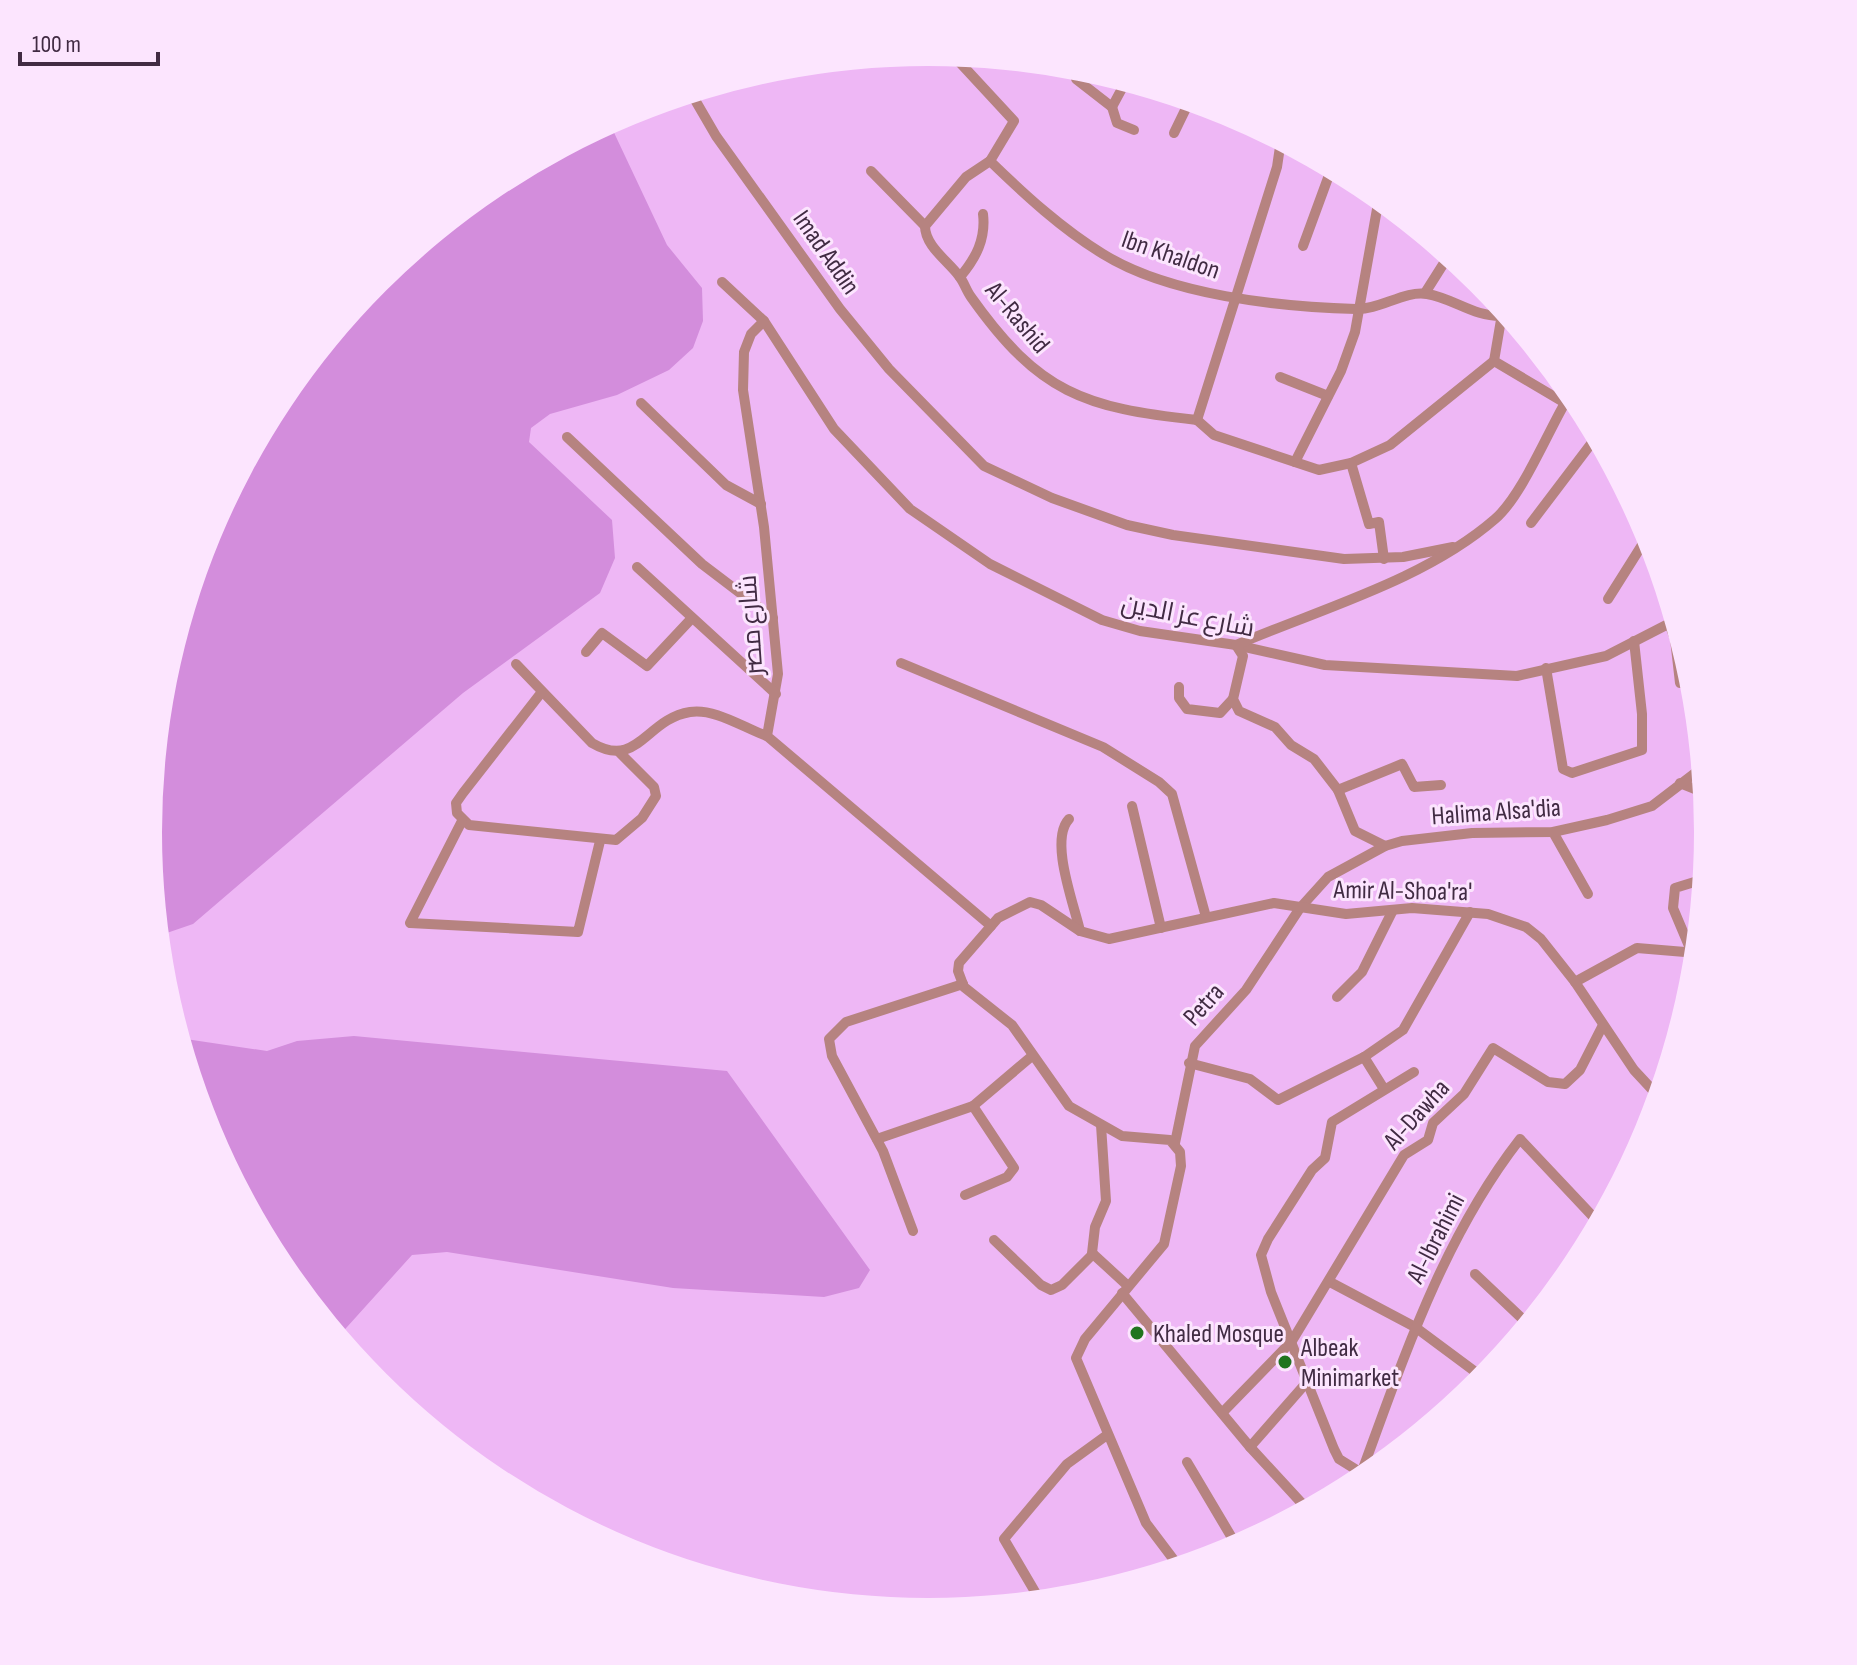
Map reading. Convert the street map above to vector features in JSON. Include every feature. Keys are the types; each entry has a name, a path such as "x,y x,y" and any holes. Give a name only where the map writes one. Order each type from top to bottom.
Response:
{"street":[{"path":"925,226 966,177 990,161 1014,121 964,67"},
{"path":"1079,81 1112,107 1117,123 1134,130"},
{"path":"1112,107 1121,91"},
{"name":"Imad Addin","path":"697,102 716,136 840,309 889,369 974,458 999,474 1127,525 1304,555 1384,559 1453,547"},
{"path":"1174,133 1185,111"},
{"path":"1279,151 1197,420 1214,435 1315,470 1351,463 1390,445 1494,361 1500,322"},
{"name":"Ibn Khaldon","path":"990,161 1026,195 1104,255 1147,274 1267,305 1359,309 1425,293"},
{"name":"Al-Rashid","path":"871,171 925,226 928,239 960,277 969,295 1042,378 1089,402 1140,414 1197,420"},
{"path":"1303,246 1328,179"},
{"path":"1295,462 1355,332 1377,211"},
{"path":"960,277 971,265 985,231 983,214"},
{"path":"1443,265 1425,293 1487,317 1493,315"},
{"name":"شارع عز الدين","path":"722,282 764,321 834,429 873,473 942,535 1052,598 1102,620 1179,638 1236,645 1325,665 1517,676 1606,656 1666,625"},
{"name":"شارع مصر","path":"764,321 751,334 743,366 773,618 776,694 767,736"},
{"path":"1494,361 1562,401"},
{"path":"1280,377 1328,396"},
{"path":"641,403 726,485 761,504"},
{"path":"1179,687 1179,698 1187,709 1220,713 1233,699 1243,659 1236,645 1409,573 1495,519 1511,500 1564,404"},
{"path":"567,437 702,564 773,618"},
{"path":"1531,523 1590,445"},
{"path":"1351,463 1369,524 1379,522 1384,559"},
{"path":"1608,599 1640,548"},
{"path":"637,567 776,694"},
{"path":"586,652 602,633 647,666 692,618"},
{"path":"1546,668 1563,769 1572,773 1642,750 1642,714 1634,641"},
{"path":"901,663 1103,747 1159,782 1172,794 1206,917"},
{"path":"516,664 592,743 606,752 620,753 670,718 693,711 717,714 767,736 991,926 959,963 958,971 963,984 1012,1025 1069,1106 1122,1136 1165,1138 1175,1143"},
{"path":"541,693 456,803 462,821 469,825 600,841 624,835 642,818 656,796 654,787 620,753"},
{"path":"1233,699 1239,711 1275,727 1291,745 1311,756 1338,790 1355,831 1385,846"},
{"path":"1338,790 1402,764 1414,787 1441,785"},
{"name":"Halima Alsa'dia","path":"1300,908 1328,877 1385,846 1402,841 1472,833 1553,832 1652,806 1692,774"},
{"path":"1680,783 1693,788"},
{"path":"1132,806 1161,928"},
{"path":"1069,819 1061,831 1061,851 1080,931"},
{"path":"462,821 410,923 578,932 600,841"},
{"path":"1553,832 1588,894"},
{"path":"1687,938 1673,908 1675,888 1693,882"},
{"name":"Amir Al-Shoa'ra'","path":"991,926 1030,902 1100,939 1122,939 1274,903 1346,914 1393,910 1470,912 1526,927 1541,939 1575,982 1634,1070 1651,1088"},
{"name":"Petra","path":"1107,1435 1076,1358 1085,1339 1156,1255 1168,1233 1180,1175 1180,1152 1175,1143 1189,1063 1203,1033 1253,981 1300,908"},
{"path":"1337,997 1362,972 1393,910"},
{"path":"1189,1063 1250,1079 1278,1100 1364,1057 1403,1030 1470,912"},
{"path":"1575,982 1637,948 1685,952"},
{"path":"913,1231 877,1139 832,1056 831,1035 846,1022 963,984"},
{"name":"Al-Dawha","path":"1223,1412 1292,1341 1404,1155 1428,1140 1433,1123 1464,1094 1493,1048 1548,1082 1565,1084 1580,1070 1603,1025"},
{"path":"877,1139 973,1106 1032,1056"},
{"path":"1364,1057 1384,1089"},
{"path":"1355,1469 1339,1459 1262,1265 1263,1248 1312,1170 1325,1158 1332,1122 1414,1072"},
{"path":"965,1195 1007,1177 1014,1168 973,1106"},
{"path":"1101,1125 1106,1192 1093,1236 1093,1254 1250,1447 1301,1502"},
{"name":"Al-Ibrahimi","path":"1370,1459 1415,1327 1450,1248 1498,1168 1520,1139 1592,1216"},
{"path":"994,1240 1051,1290 1062,1285 1093,1254"},
{"path":"1475,1274 1521,1318"},
{"path":"1330,1282 1415,1327 1473,1370"},
{"path":"1250,1447 1307,1382"},
{"path":"1035,1591 1004,1539 1067,1464 1107,1435 1146,1523 1173,1559"},
{"path":"1187,1462 1231,1537"}],"shaded area":[{"path":"614,133 667,245 702,288 703,321 693,348 669,370 617,395 550,414 531,428 529,442 612,520 615,558 600,593 463,693 193,924 169,932 162,832 169,732 188,634 220,539 241,493 291,407 320,366 352,327 423,256 503,195 545,169"},
{"path":"354,1036 727,1071 870,1270 859,1288 824,1297 673,1288 447,1252 412,1255 345,1329 291,1258 241,1172 220,1126 191,1040 267,1051 297,1041"}],"place":[{"name":"Khaled Mosque","path":"1137,1333"},
{"name":"Albeak Minimarket","path":"1285,1362"}]}
